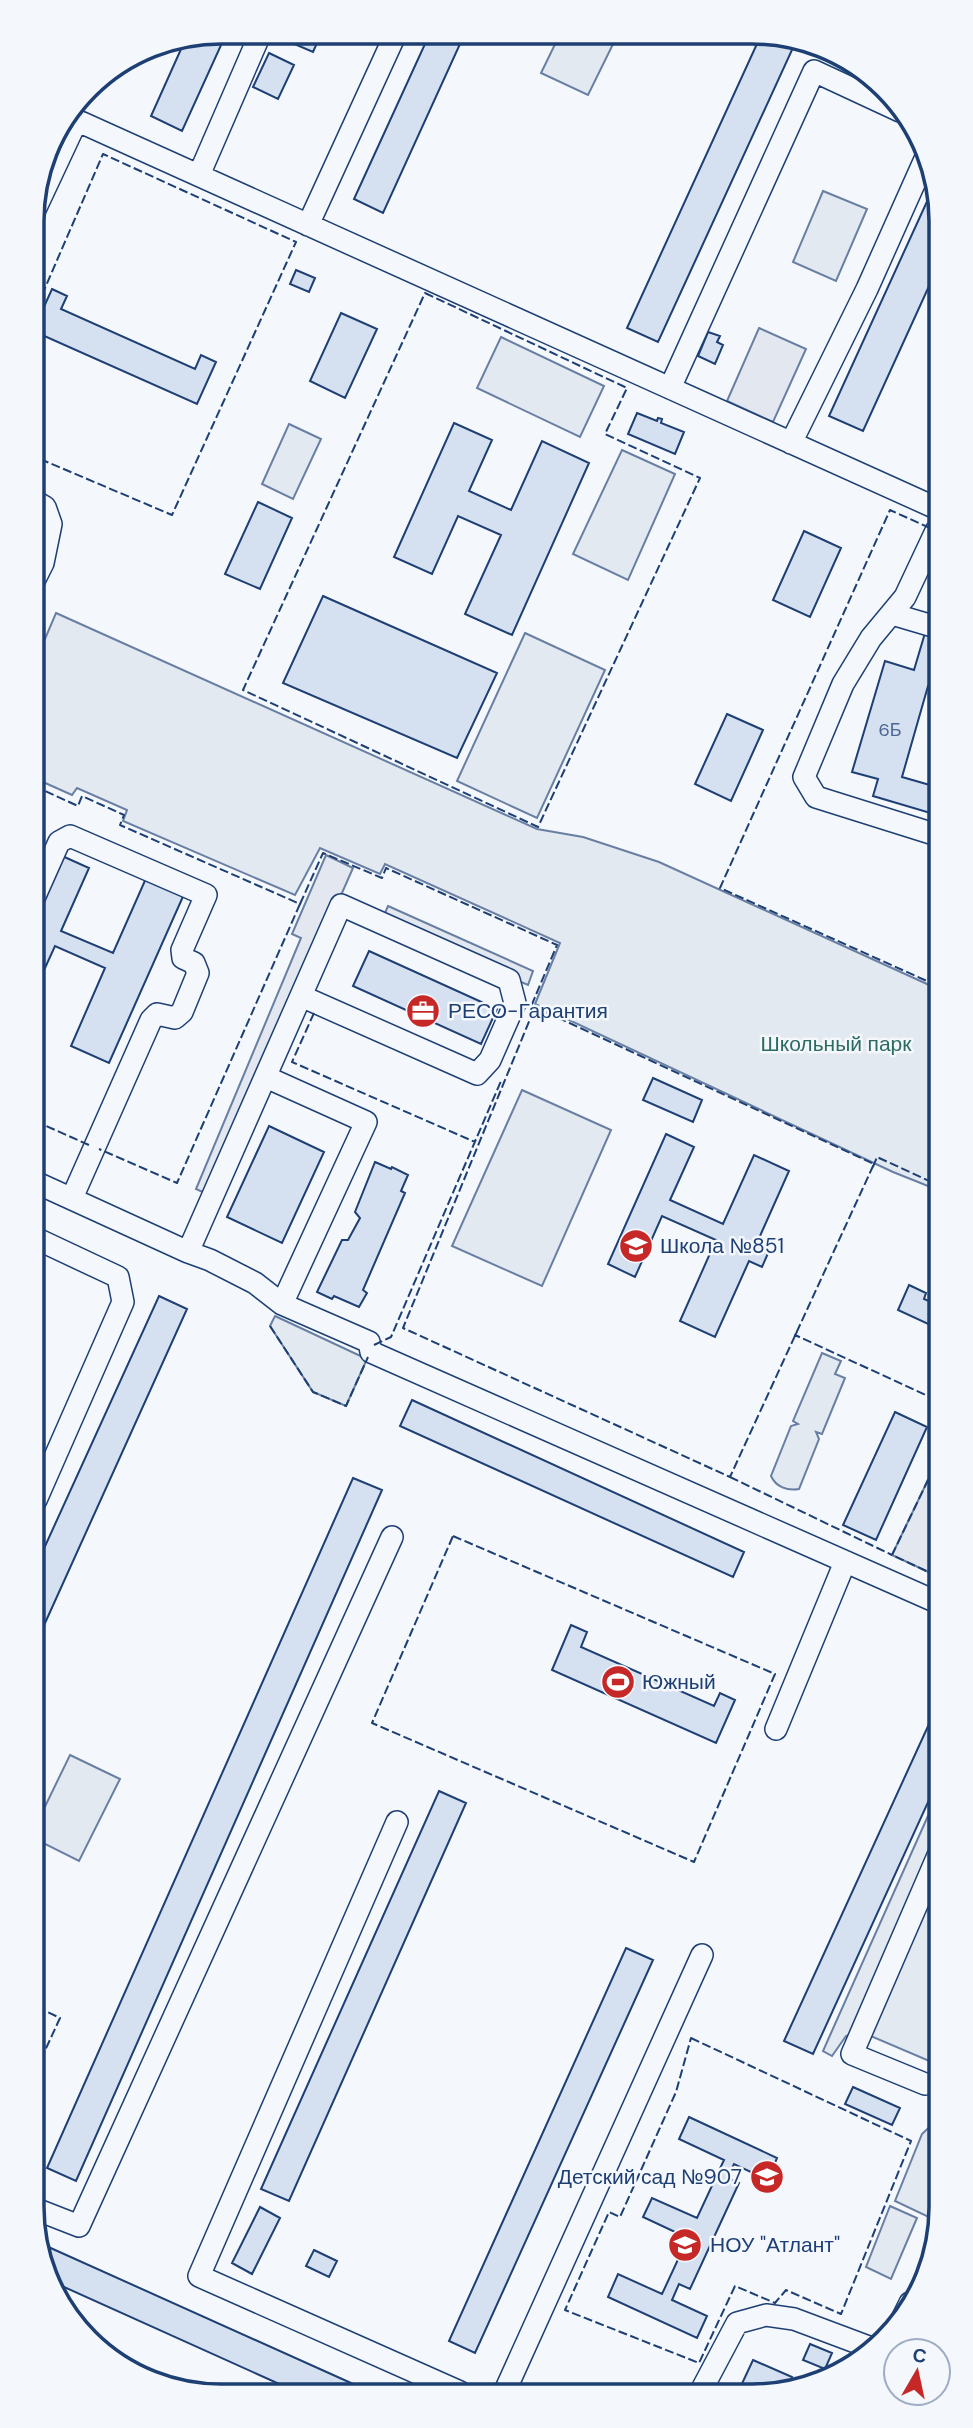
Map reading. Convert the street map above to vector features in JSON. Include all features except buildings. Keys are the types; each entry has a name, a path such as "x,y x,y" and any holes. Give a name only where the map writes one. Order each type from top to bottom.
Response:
{"lane":[{"path":"199,175 256,44"},
{"path":"308,225 391,44"},
{"path":"670,388 814,71 884,104"},
{"path":"76,120 929,505"},
{"path":"54,161 62,142"},
{"path":"791,443 867,289 921,168"},
{"path":"44,506 51,524 44,558"},
{"path":"929,546 905,597 871,638 843,684 804,777 816,797 929,832"},
{"path":"892,614 929,625"},
{"path":"44,876 59,842 70,836 206,895 182,950 183,958 194,963 198,973 182,1012 175,1017 157,1014 151,1020 72,1198"},
{"path":"188,1252 341,905 509,980 515,1003 490,1060 477,1074 301,996"},
{"path":"266,1077 366,1122 282,1304"},
{"path":"44,1188 210,1260 255,1283 282,1304 369,1342 371,1352 929,1599"},
{"path":"44,1242 118,1277 123,1302 44,1482"},
{"path":"44,2212 79,2226 392,1538"},
{"path":"776,1729 845,1562"},
{"path":"397,1822 200,2276 442,2384"},
{"path":"925,2084 852,2054 929,1876"},
{"path":"509,2384 702,1955"},
{"path":"705,2384 737,2323 766,2315 794,2319 863,2345"}],"green space":[{"path":"555,44 613,44 588,95 541,73"},
{"path":"823,191 867,209 836,281 793,262"},
{"path":"501,337 604,386 580,437 477,388"},
{"path":"289,424 321,439 293,499 262,484"},
{"path":"622,450 675,474 628,580 573,554"},
{"name":"Школьный парк","path":"56,613 537,829 583,837 659,862 929,985 929,1186 535,1004 560,943 385,864 380,874 320,848 295,895 123,821 127,810 77,788 72,795 44,782 45,639"},
{"path":"525,633 605,670 537,818 457,781"},
{"path":"522,1090 611,1130 542,1286 452,1246"},
{"path":"275,1316 367,1359 346,1406 313,1392 270,1326"},
{"path":"822,1353 841,1361 835,1374 845,1378 822,1434 816,1432 819,1439 799,1489 786,1489 771,1476 791,1426 798,1424 793,1421"},
{"path":"70,1755 120,1779 79,1861 44,1844 44,1809"},
{"path":"929,1814 929,2061 859,2031 846,2036 832,2056 823,2051"},
{"path":"929,2127 929,2217 895,2201 922,2134"},
{"path":"890,2206 917,2218 891,2279 866,2267"}],"shaded area":[{"path":"759,328 806,349 773,422 727,401"},
{"path":"326,855 353,868 209,1195 196,1189 301,938 292,934"},
{"path":"388,906 533,971 528,985 381,922"},
{"path":"929,1478 929,1572 892,1555"}],"fence":[{"path":"44,290 103,154 296,242 172,515 44,461"},
{"path":"425,293 627,388 605,434 700,478 538,827 243,690 425,293"},
{"path":"929,528 890,510 720,888 929,982"},
{"path":"44,791 78,806 82,796 124,815 120,825 300,904 177,1183 99,1149"},
{"path":"300,904 323,853 382,878 386,868 557,945 530,1009"},
{"path":"535,1007 874,1164 730,1477 403,1328 535,1007"},
{"path":"314,1013 292,1062 475,1142"},
{"path":"374,1345 391,1337 501,1081"},
{"path":"44,1125 89,1145"},
{"path":"873,1167 877,1157 929,1181"},
{"path":"270,1326 313,1392 346,1406 368,1357"},
{"path":"797,1332 795,1335 929,1396"},
{"path":"730,1477 892,1555"},
{"path":"929,1478 892,1555 929,1572"},
{"path":"453,1536 775,1674 694,1862 372,1723 453,1536"},
{"path":"44,2010 60,2018 44,2053"},
{"path":"691,2038 911,2141 841,2314 786,2290 775,2303 735,2286 699,2363 565,2310 609,2212 620,2217 676,2092 691,2038"}],"place":[{"name":"РЕСО-Гарантия","path":"423,1011"},
{"name":"Школа №851","path":"636,1246"},
{"name":"Южный","path":"618,1682"},
{"name":"Детский сад №907","path":"767,2177"},
{"name":"НОУ \"Атлант\"","path":"685,2245"}]}
